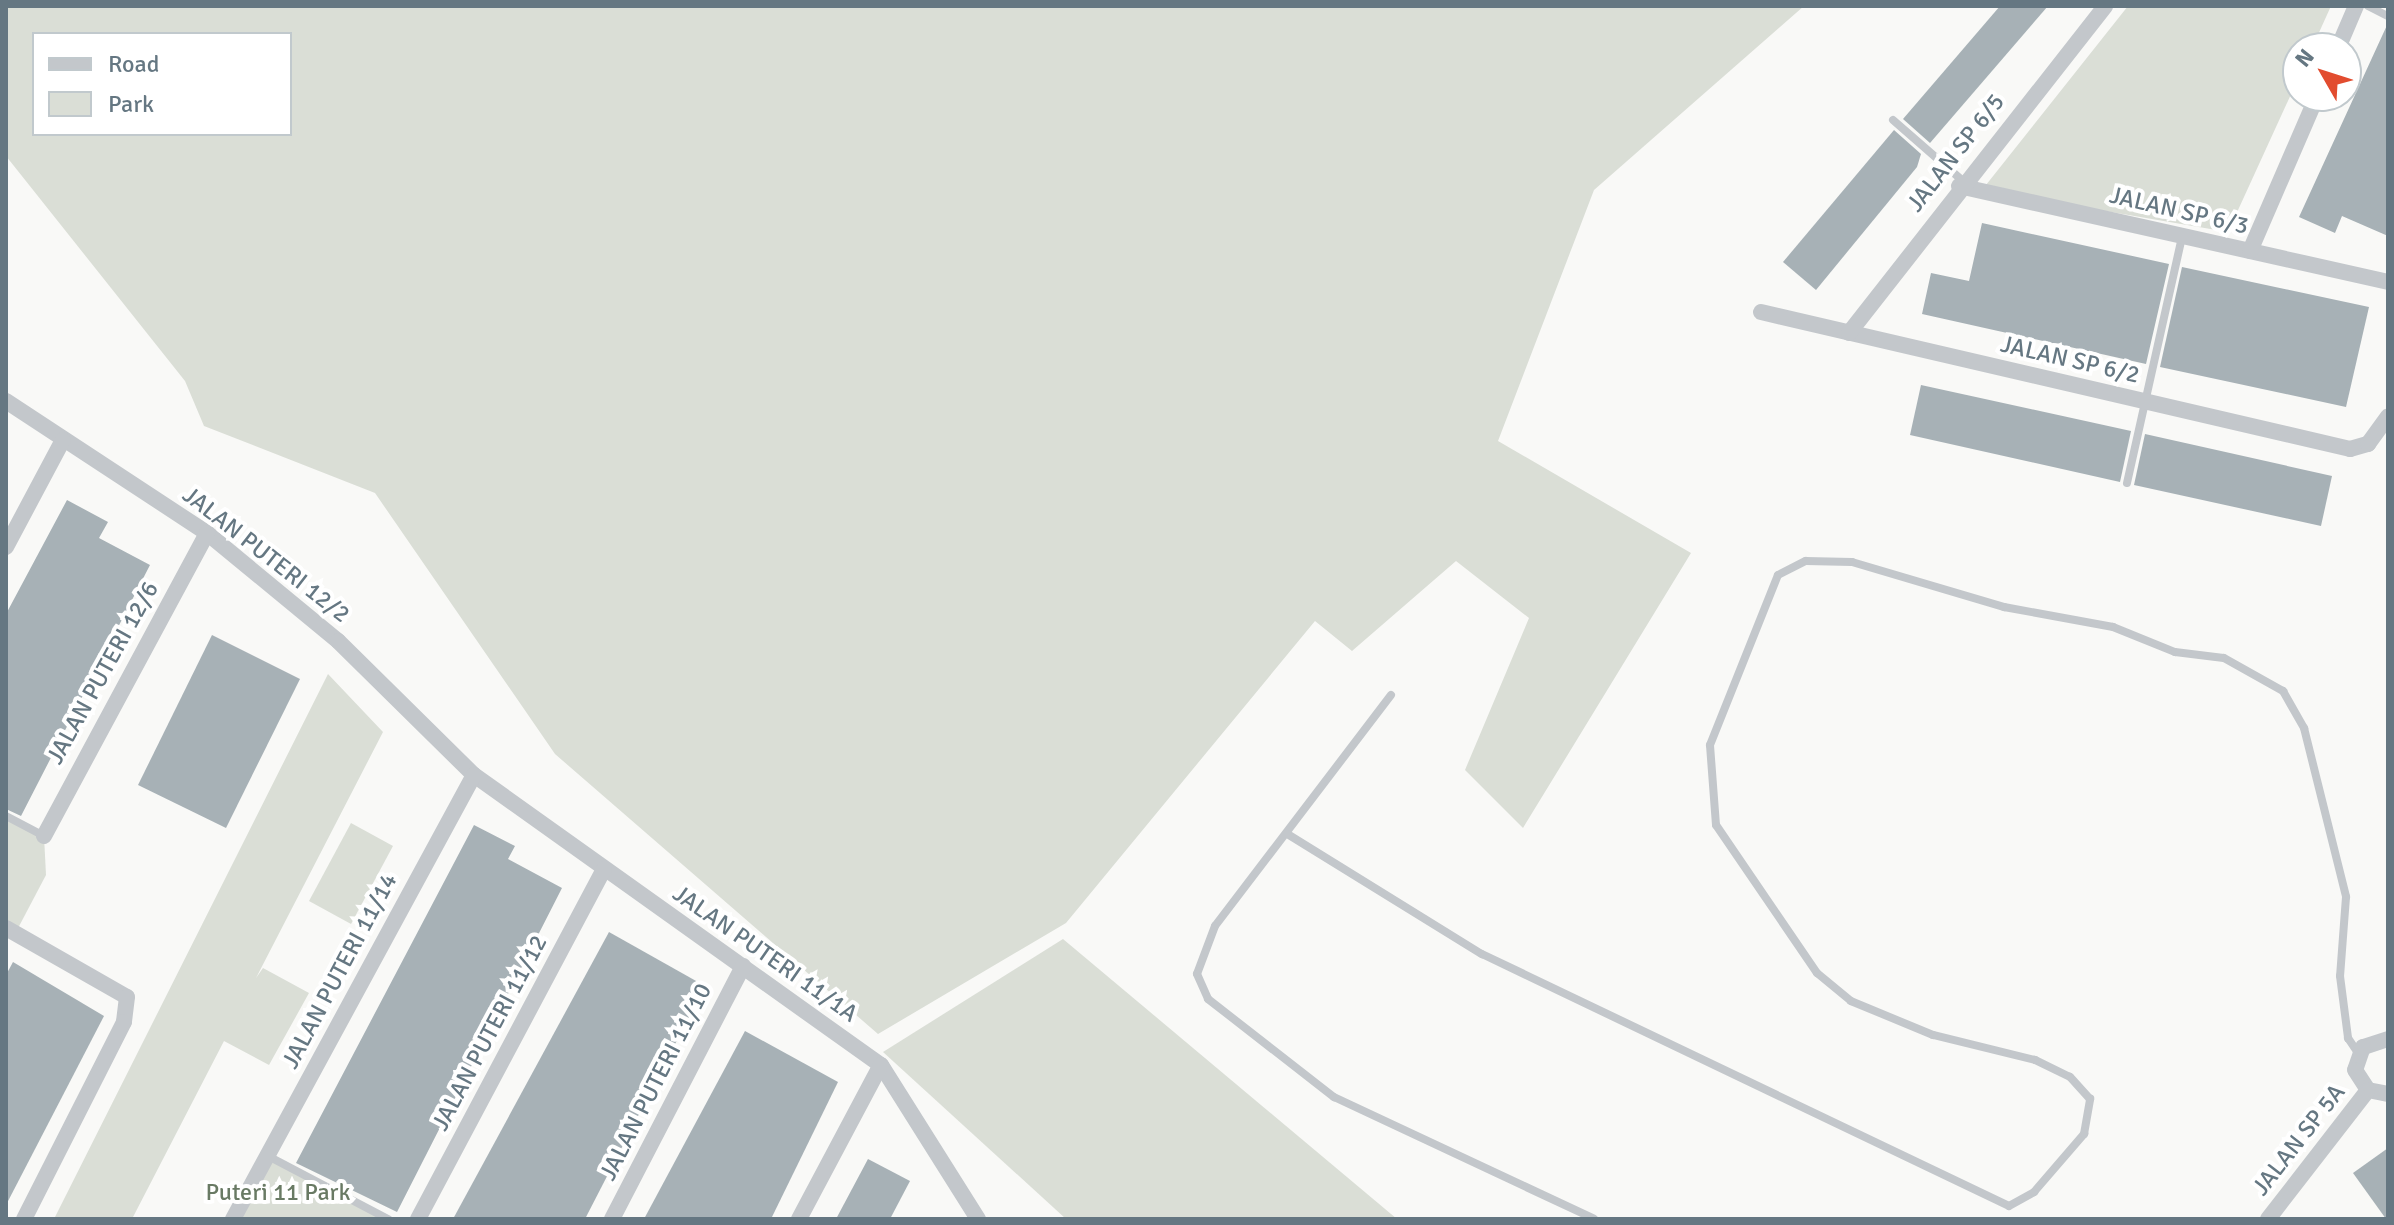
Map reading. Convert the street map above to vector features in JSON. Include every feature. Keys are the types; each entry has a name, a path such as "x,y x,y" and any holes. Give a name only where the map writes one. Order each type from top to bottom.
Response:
{"street":[{"name":"JALAN SP 6/5","path":"1849,333 1961,184 2105,6"},
{"path":"2345,32 2356,6"},
{"path":"2250,251 2310,112"},
{"name":"JALAN SP 6/3","path":"1961,184 2388,282"},
{"name":"JALAN SP 6/2","path":"1761,312 2350,449 2368,444 2388,416"},
{"name":"JALAN PUTERI 12/2","path":"6,401 207,533 338,641 474,775"},
{"path":"6,547 63,440"},
{"name":"JALAN PUTERI 12/6","path":"44,836 207,533"},
{"name":"JALAN PUTERI 11/1A","path":"474,775 881,1065 978,1219"},
{"name":"JALAN PUTERI 11/14","path":"233,1219 474,775"},
{"name":"JALAN PUTERI 11/12","path":"418,1219 604,869"},
{"path":"6,928 127,997 124,1022 24,1219"},
{"name":"JALAN PUTERI 11/10","path":"612,1219 743,966"},
{"path":"2358,1053 2385,1035"},
{"name":"JALAN SP 5A","path":"2358,1053 2357,1078 2368,1090 2388,1094"},
{"path":"799,1219 881,1065"},
{"name":"JALAN SP 5A","path":"2268,1219 2368,1090"}],"lane":[{"path":"2368,6 2388,16"},
{"path":"1893,120 1961,184"},
{"path":"2127,483 2182,236"},
{"path":"1289,835 1482,954 2009,1206 2034,1192 2084,1134 2090,1099 2070,1077 2035,1060 1933,1035 1851,1001 1817,973 1716,825 1710,745 1778,575 1806,561 1852,562 2004,607 2113,627 2175,652 2224,658 2283,691 2304,728 2346,897 2340,976 2348,1038 2358,1053"},
{"path":"1391,695 1201,952 1197,974 1208,999 1345,1103 1594,1219"},
{"path":"6,816 44,836"},
{"path":"268,1156 388,1219"}],"green space":[{"path":"6,6 1804,6 1594,190 1498,441 1691,553 1523,828 1465,770 1529,618 1456,561 1352,651 1315,621 1066,923 878,1034 555,754 375,493 204,426 185,381 6,156"},
{"path":"2128,6 2331,6 2319,32 2282,32 2283,112 2228,232 1982,190"},
{"path":"328,674 383,732 256,978 263,968 309,993 269,1065 224,1041 132,1219 54,1219"},
{"path":"6,816 44,836 46,875 16,932 6,928"},
{"path":"351,823 393,846 351,924 309,901"},
{"path":"1063,939 1397,1219 1066,1219 883,1052"},
{"name":"Puteri 11 Park","path":"268,1156 388,1219 233,1219"}],"building":[{"path":"2000,6 2048,6 1930,143 1903,119"},
{"path":"2388,23 2388,236 2342,216 2335,233 2299,217 2347,112 2362,112 2362,80"},
{"path":"1894,130 1921,154 1917,167 1816,290 1783,262"},
{"path":"1982,223 2169,264 2146,364 1922,314 1931,273 1969,281"},
{"path":"2182,267 2369,307 2346,407 2160,367"},
{"path":"1921,385 2131,431 2120,482 1910,435"},
{"path":"2145,434 2332,476 2321,526 2134,485"},
{"path":"67,500 108,522 99,538 150,565 21,816 6,809 6,614"},
{"path":"212,635 300,679 226,828 138,785"},
{"path":"474,825 515,846 508,859 562,888 397,1212 296,1163"},
{"path":"609,932 705,986 585,1219 453,1219"},
{"path":"13,962 104,1016 6,1205 6,975"},
{"path":"745,1031 838,1082 771,1219 644,1219"},
{"path":"2388,1148 2388,1219 2386,1219 2353,1173"},
{"path":"868,1159 910,1181 890,1219 836,1219"}]}
